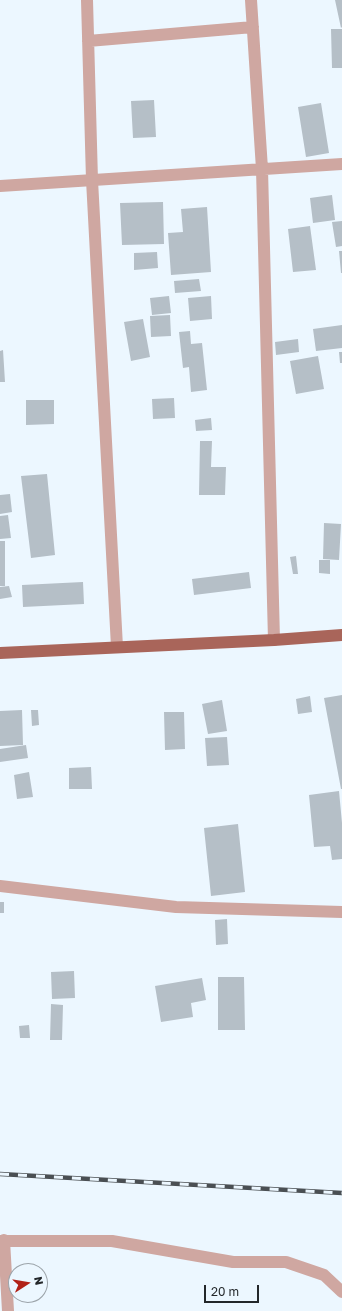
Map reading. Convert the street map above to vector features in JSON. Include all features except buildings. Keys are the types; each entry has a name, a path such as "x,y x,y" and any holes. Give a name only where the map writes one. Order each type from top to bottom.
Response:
{"main road":[{"path":"0,652 274,640 342,635"}],"street":[{"path":"87,0 92,180 116,647"},
{"path":"251,0 262,169 274,640"},
{"path":"88,41 253,27"},
{"path":"0,186 342,164"},
{"path":"0,886 176,907 342,912"},
{"path":"8,1311 2,1240 112,1240 233,1262 286,1262 324,1275 342,1292"}],"railway":[{"path":"0,1174 342,1193"}]}
